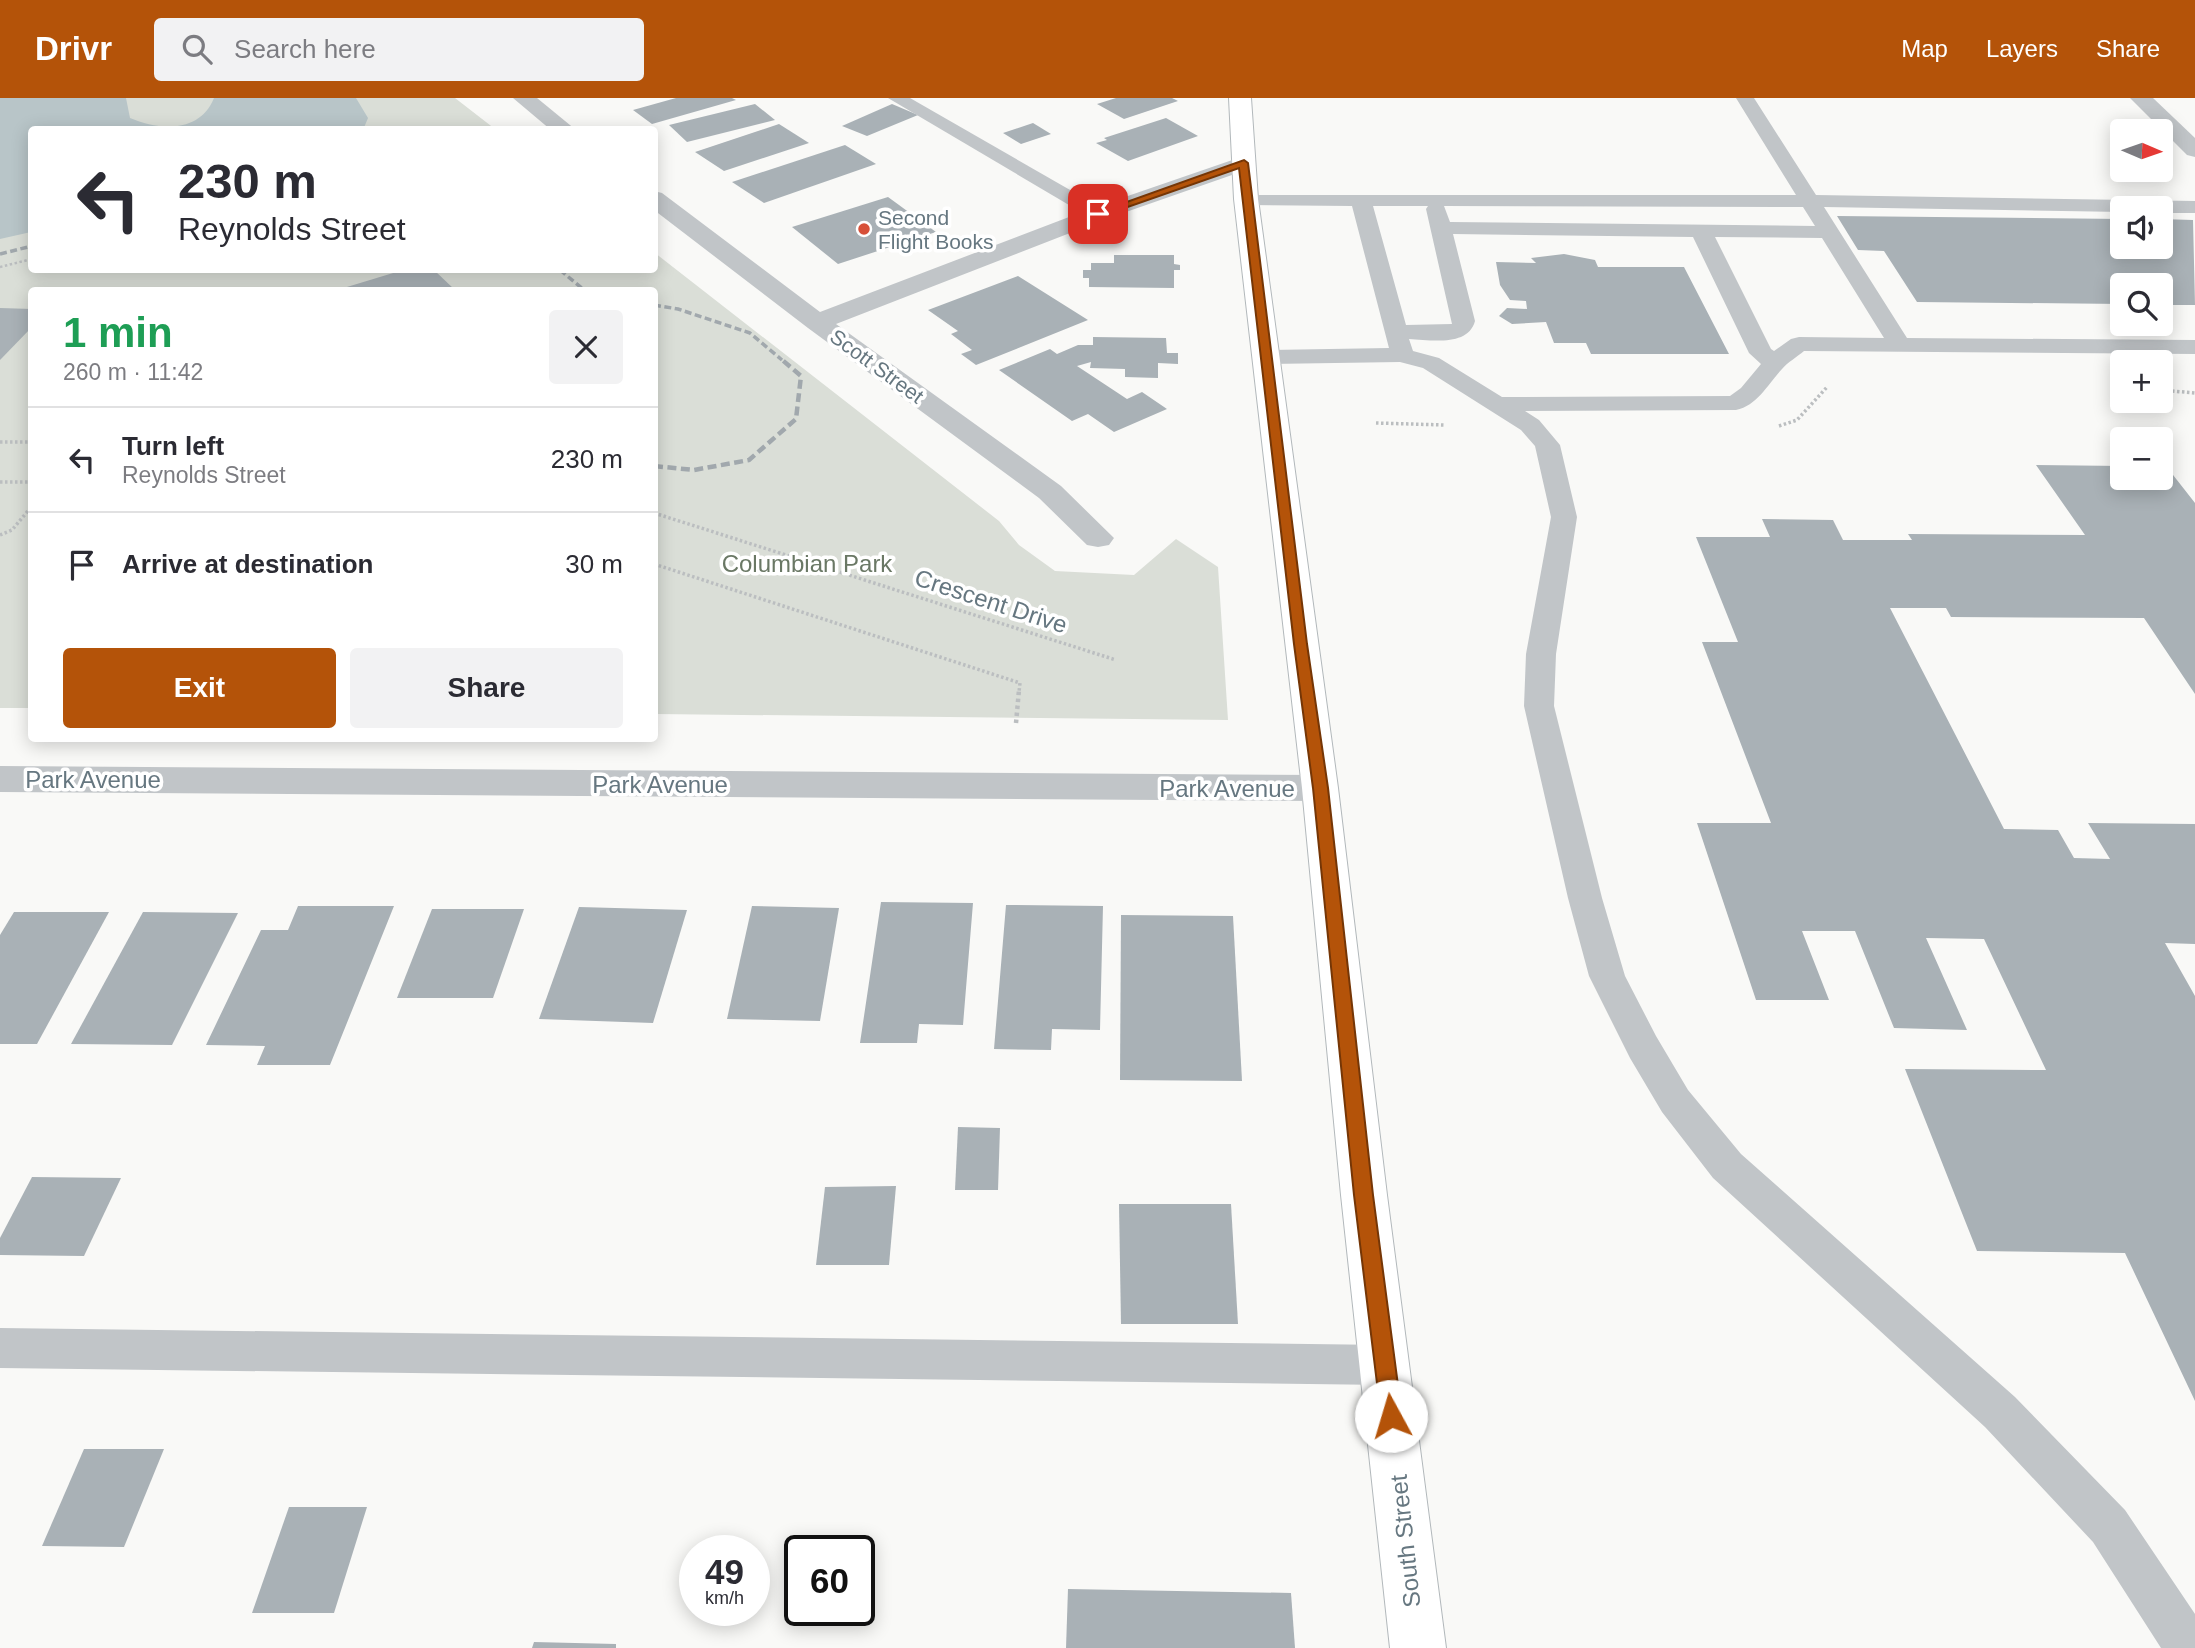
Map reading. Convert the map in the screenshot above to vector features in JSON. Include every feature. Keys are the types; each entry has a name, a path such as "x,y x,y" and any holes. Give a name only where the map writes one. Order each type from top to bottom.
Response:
{"main road":[{"name":"South Street","path":"1240,98 1247,199 1265,357 1320,788 1362,1181 1418,1648"}],"street":[{"path":"528,101 556,98"},
{"path":"2141,98 2195,150"},
{"path":"528,101 560,126"},
{"path":"817,322 1098,214 1244,163"},
{"name":"Scott Street","path":"658,201 817,322 1050,492 1098,538"},
{"name":"Park Avenue","path":"0,779 1320,788"}],"lane":[{"path":"897,98 1098,214"},
{"path":"1745,98 1900,345"},
{"path":"1247,199 1809,201 2195,207"},
{"path":"1362,200 1399,344 1530,425 1547,445 1564,517 1541,654 1539,706 1585,898 1607,976 1643,1047 1675,1101 1727,1166 2000,1412 2109,1526 2187,1648"},
{"path":"1265,357 1399,344 1462,328 1464,321 1433,200"},
{"path":"1441,228 1829,233"},
{"path":"1701,231 1760,353 1775,362"},
{"path":"1498,404 1736,403 1750,393 1775,362 1799,344 2195,347"},
{"path":"0,1348 1386,1365"}],"path":[{"path":"0,267 28,260"},
{"path":"0,442 28,442"},
{"path":"0,481 28,482"},
{"path":"0,535 12,530 28,511"},
{"name":"Crescent Drive","path":"658,514 1116,660"},
{"path":"658,565 1020,683 1016,723"}],"green space":[{"name":"Columbian Park","path":"0,98 455,98 491,126 28,126 28,273 658,273 658,255 999,521 1019,545 1055,571 1134,575 1176,539 1218,567 1228,720 658,714 658,287 28,287 28,708 0,708"}],"shaded area":[{"path":"0,98 126,98 130,118 160,126 28,126 28,233 0,239"},
{"path":"214,98 356,98 368,118 365,126 178,126 199,118"}],"building":[{"path":"676,98 736,100 652,124 633,110"},
{"path":"1116,98 1172,98 1178,101 1124,119 1097,104"},
{"path":"755,104 775,120 687,142 669,125"},
{"path":"892,104 918,115 867,136 842,126"},
{"path":"1166,118 1198,136 1128,161 1096,143 1107,140 1104,138"},
{"path":"1033,123 1051,134 1021,144 1003,133"},
{"path":"779,124 809,143 724,171 695,152"},
{"path":"845,145 876,164 764,203 732,182"},
{"name":"Second Flight Books","path":"888,197 936,232 838,264 792,227"},
{"path":"1837,216 2110,219 2110,259 2173,259 2173,219 2193,220 2195,305 2173,305 2173,273 2110,273 2110,304 1917,302 1884,251 1858,250"},
{"path":"1564,254 1595,260 1598,267 1684,267 1729,354 1591,354 1586,343 1554,343 1546,322 1512,324 1499,316 1507,308 1527,309 1526,301 1510,300 1500,285 1496,262 1536,263 1531,258"},
{"path":"1114,255 1174,255 1174,264 1180,265 1180,270 1174,270 1174,288 1089,287 1089,278 1083,278 1083,270 1091,270 1091,263 1114,263"},
{"path":"393,273 437,273 452,287 347,287"},
{"path":"1018,276 1088,320 976,365 961,354 972,350 951,334 958,331 928,310"},
{"path":"0,308 28,309 28,331 0,360"},
{"path":"1093,337 1166,338 1167,353 1178,353 1178,364 1158,363 1158,378 1125,377 1125,369 1090,368 1091,362 1077,366 1127,399 1142,392 1167,409 1114,432 1088,414 1072,421 999,370 1050,349 1057,354 1078,345 1093,345"},
{"path":"2036,465 2110,466 2110,490 2173,490 2173,475 2195,503 2195,694 2144,618 1951,617 1946,608 1890,608 2004,829 2058,830 2074,858 2110,859 2088,823 2195,824 2195,944 2165,943 2195,996 2195,1401 2125,1253 1977,1251 1905,1069 2046,1070 1984,939 1926,938 1967,1030 1894,1028 1855,931 1802,931 1829,1000 1756,1000 1697,823 1771,823 1702,642 1738,642 1696,537 1770,537 1762,519 1833,520 1843,540 1912,540 1908,534 2085,535"},
{"path":"881,902 973,903 963,1025 919,1024 917,1043 860,1043"},
{"path":"1006,905 1103,906 1100,1030 1052,1029 1051,1050 994,1049"},
{"path":"298,906 394,906 330,1065 257,1065 265,1046 206,1045 261,930 288,930"},
{"path":"752,906 839,908 820,1021 727,1019"},
{"path":"579,907 687,910 653,1023 539,1019"},
{"path":"432,909 524,909 493,998 397,998"},
{"path":"14,912 109,912 37,1044 0,1044 0,935"},
{"path":"143,912 238,913 172,1045 71,1044"},
{"path":"1121,915 1233,916 1242,1081 1120,1080"},
{"path":"958,1127 1000,1128 998,1190 955,1190"},
{"path":"32,1177 121,1178 84,1256 0,1255 0,1238"},
{"path":"896,1186 889,1265 816,1265 825,1187"},
{"path":"1119,1204 1231,1204 1238,1324 1121,1324"},
{"path":"84,1449 164,1449 124,1547 42,1546"},
{"path":"289,1507 367,1507 334,1613 252,1613"},
{"path":"1068,1589 1291,1593 1295,1648 1066,1648"},
{"path":"534,1642 616,1644 616,1648 532,1648"}],"railway":[{"path":"0,254 28,247"},
{"path":"564,273 580,287"},
{"path":"658,306 678,309 750,333 782,360"},
{"path":"658,466 694,470 749,460 796,419 801,376 780,358"}],"place":[{"name":"Second Flight Books","path":"864,229"}],"route":[{"path":"1098,214 1244,163 1300,644 1320,788 1391,1416"}]}
